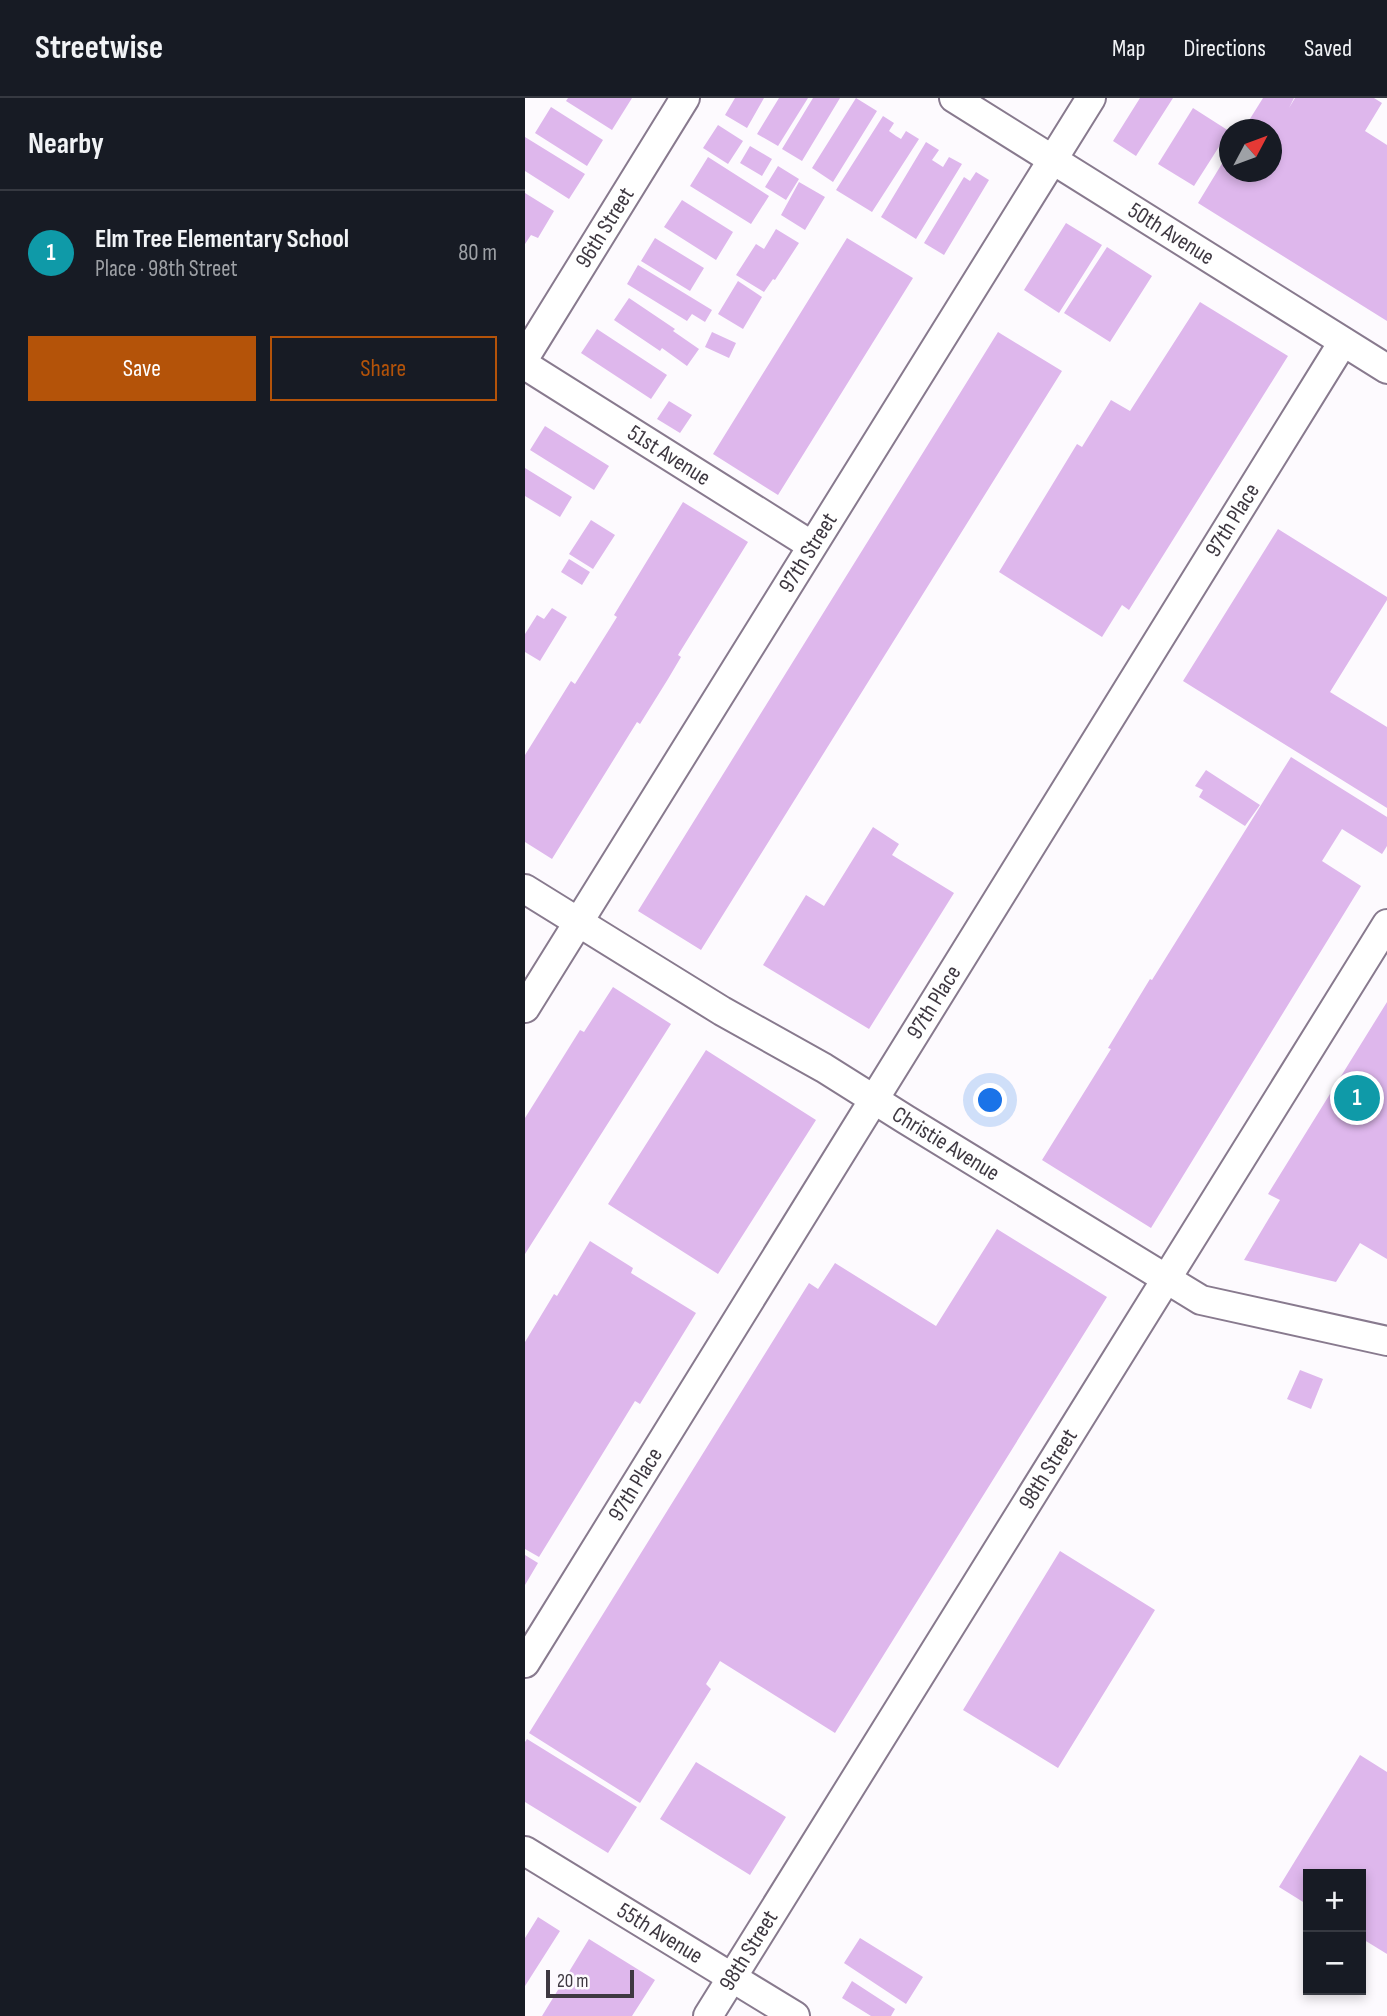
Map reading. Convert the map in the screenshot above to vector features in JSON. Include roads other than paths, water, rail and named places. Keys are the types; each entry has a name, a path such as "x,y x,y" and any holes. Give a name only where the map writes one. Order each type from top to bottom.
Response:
{"street":[{"name":"96th Street","path":"525,357 685,98"},
{"name":"50th Avenue","path":"954,98 1387,369"},
{"name":"97th Street","path":"525,1008 1091,98"},
{"name":"97th Place","path":"525,1663 1343,342"},
{"name":"51st Avenue","path":"525,365 811,545"},
{"name":"Christie Avenue","path":"525,889 722,1011 824,1068 1201,1300 1387,1341"},
{"name":"98th Street","path":"708,2016 1387,923"},
{"name":"55th Avenue","path":"525,1851 795,2016"}],"place":[{"name":"Elm Tree Elementary School","path":"1357,1098"}]}
